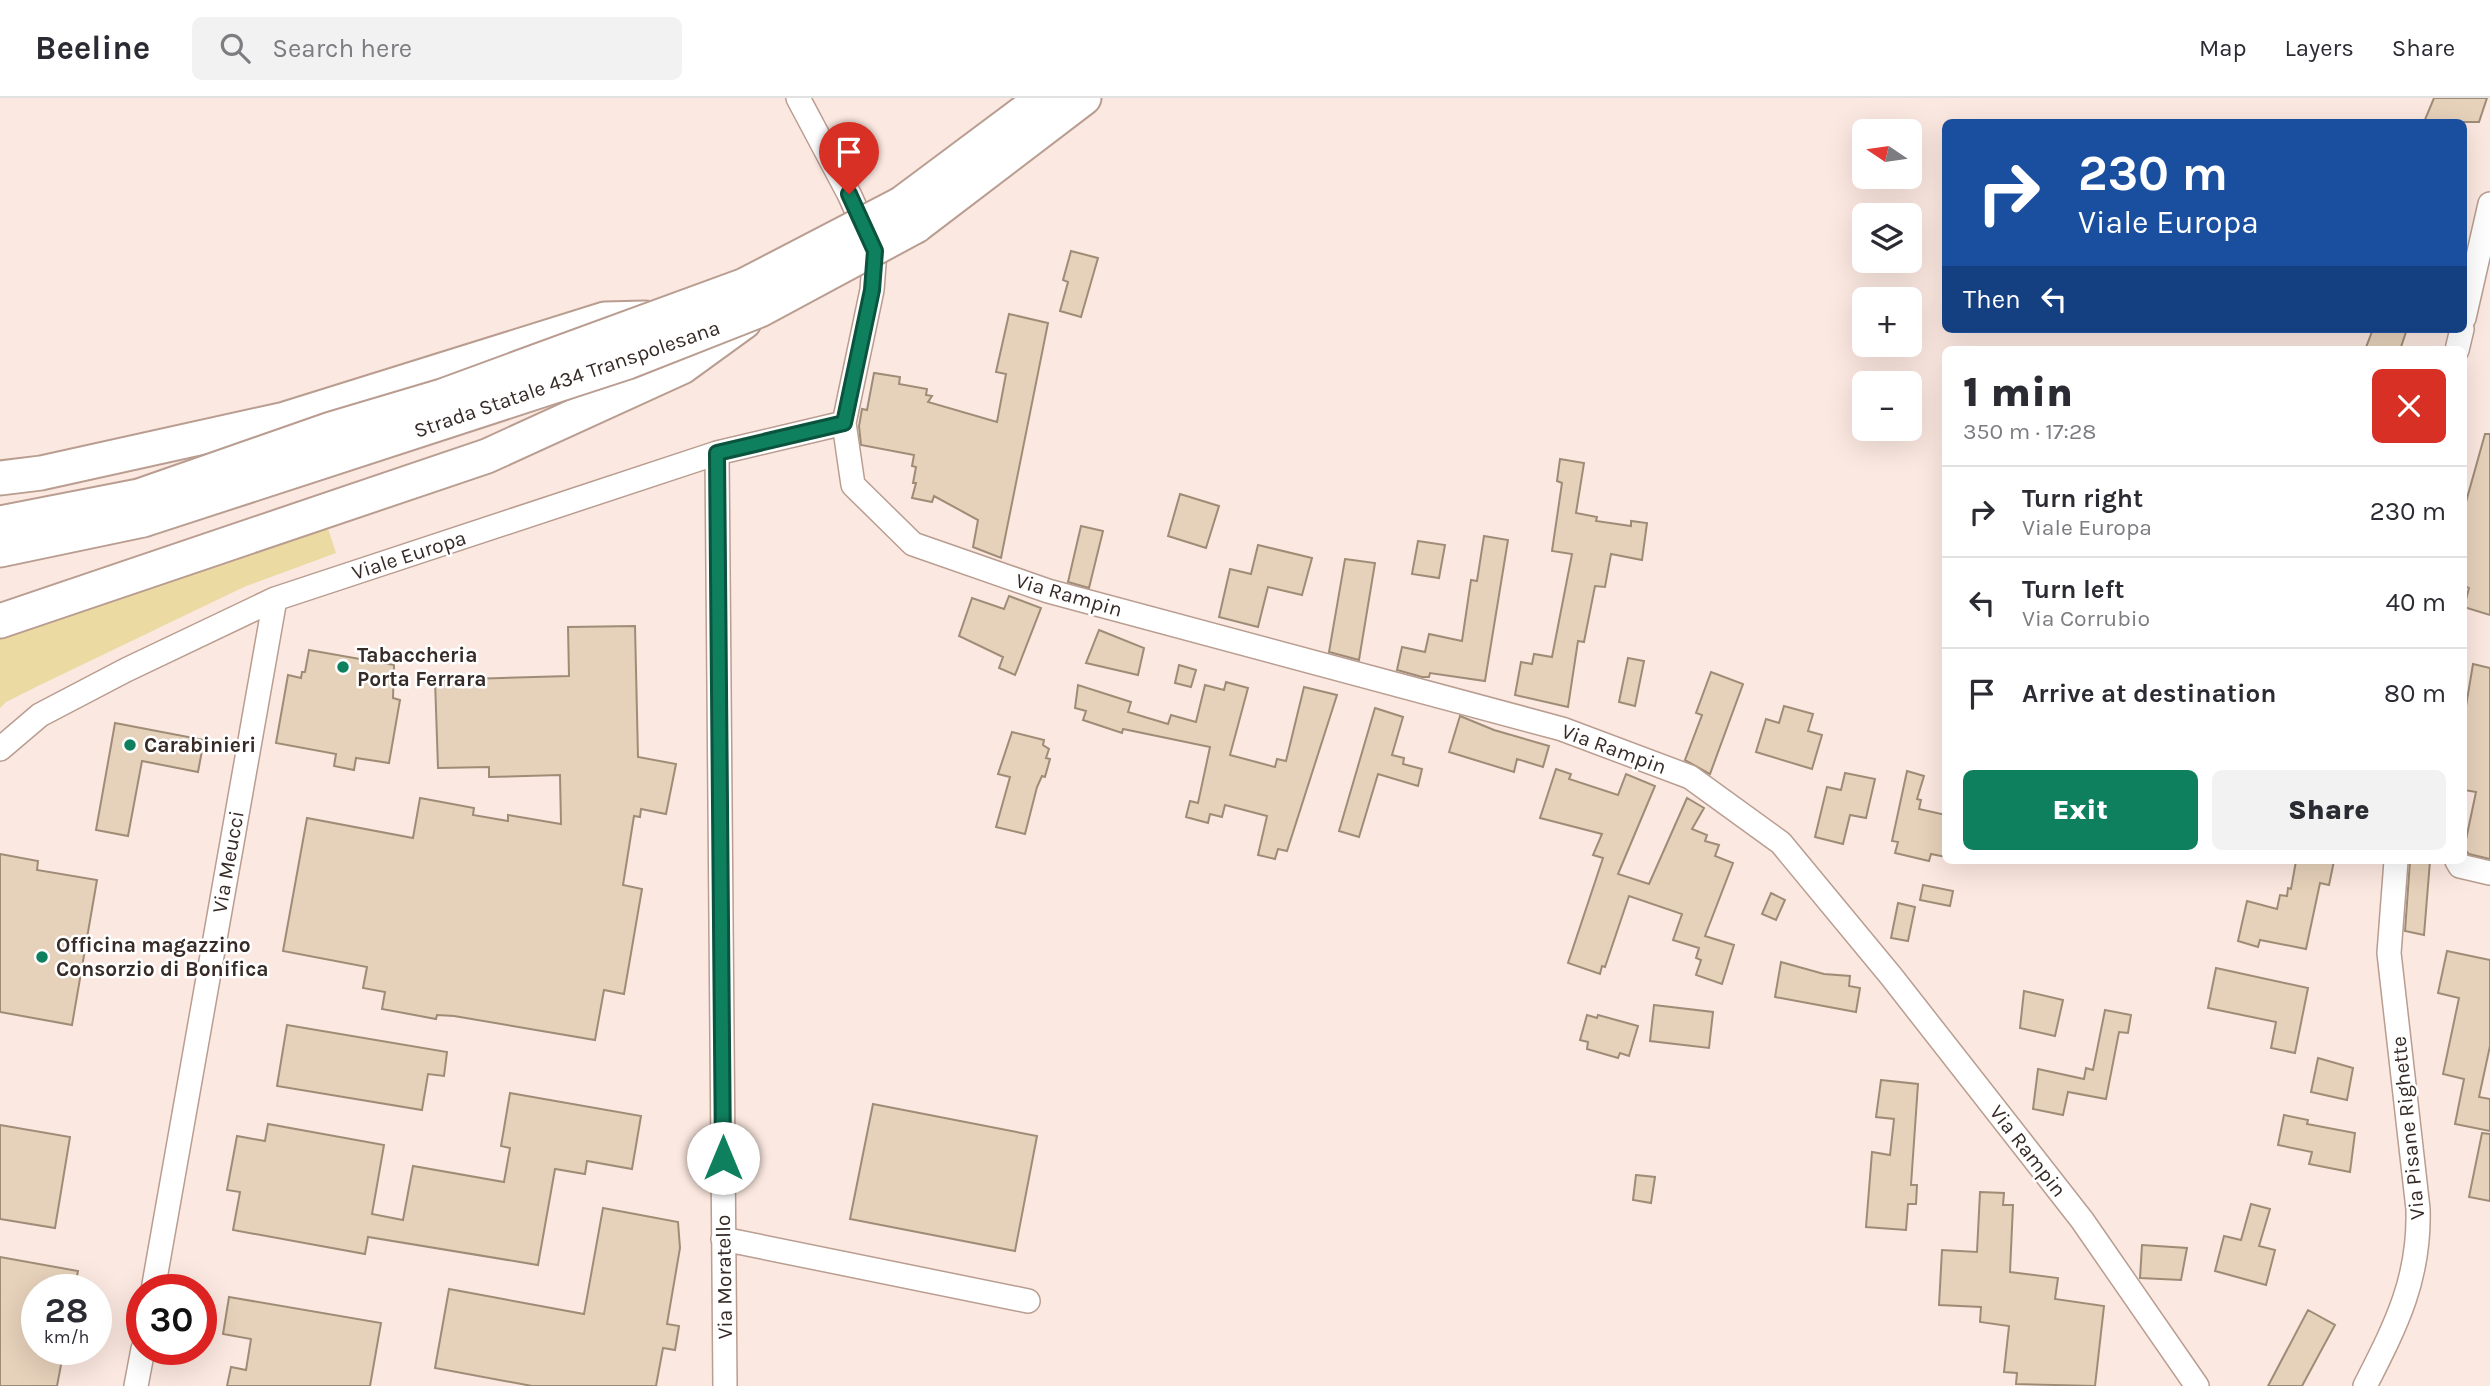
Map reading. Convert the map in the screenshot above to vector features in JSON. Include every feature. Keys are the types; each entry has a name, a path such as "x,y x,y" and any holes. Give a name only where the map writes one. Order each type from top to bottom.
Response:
{"highway":[{"name":"Strada Statale 434 Transpolesana","path":"0,523 139,496 331,429 442,396 745,285 908,215 983,146 1043,98"},
{"name":"Strada Statale 434 Transpolesana","path":"0,550 143,520 617,366 760,310 1084,98"},
{"path":"0,621 487,456 682,367 760,310"},
{"path":"0,478 41,473 285,419 605,319 659,318"}],"street":[{"path":"798,98 849,194 875,251 872,290 844,423"},
{"path":"2467,305 2490,204"},
{"name":"Viale Europa","path":"0,749 40,715 125,670 275,599 717,453 844,423"},
{"name":"Via Rampin","path":"844,423 853,485 913,544 1048,592 1562,729 1690,777 1781,843 1891,976 2082,1220 2197,1386"},
{"name":"Via Moratello","path":"717,453 725,1386"},
{"name":"Via Meucci","path":"156,1274 275,599"},
{"name":"Via Pisane Righette","path":"2365,1386 2400,1318 2412,1280 2419,1241 2418,1209 2389,953 2396,864"},
{"path":"2459,864 2490,873"},
{"path":"723,1239 1028,1301"},
{"path":"136,1386 140,1365"}],"shaded area":[{"path":"325,519 336,553 244,587 38,686 6,702 0,708 0,631"}],"building":[{"path":"2434,98 2487,98 2479,122 2467,122 2467,119 2425,119"},
{"path":"1071,251 1098,258 1081,317 1060,311 1068,282 1063,280"},
{"path":"1009,314 1048,323 1001,558 973,547 978,520 934,496 932,502 912,498 916,483 913,483 916,467 912,466 914,455 861,445 859,426 862,409 867,410 874,373 900,377 899,384 927,389 926,395 932,396 928,402 997,422 1006,374 996,372"},
{"path":"2371,333 2406,333 2401,346 2367,346"},
{"path":"2485,434 2490,434 2490,615 2467,608 2467,498"},
{"path":"1560,459 1584,463 1576,513 1597,517 1596,521 1631,526 1631,521 1647,523 1642,560 1611,554 1605,587 1595,586 1584,642 1578,641 1568,707 1515,695 1521,662 1532,664 1534,654 1552,657 1572,554 1552,551 1562,483 1557,481"},
{"path":"1180,494 1219,506 1206,548 1168,536"},
{"path":"1081,526 1103,531 1089,588 1068,582"},
{"path":"1484,536 1508,540 1485,681 1430,673 1429,677 1422,677 1397,670 1402,647 1425,652 1429,634 1462,641 1471,580 1477,581"},
{"path":"1418,541 1445,545 1439,578 1412,574"},
{"path":"1258,545 1312,558 1302,595 1268,587 1258,627 1219,617 1230,569 1251,574"},
{"path":"1345,559 1375,563 1359,660 1329,652"},
{"path":"1009,596 1041,608 1015,675 999,668 1003,657 959,636 972,598 1004,609"},
{"path":"635,626 638,757 676,764 666,814 641,809 640,817 634,816 623,885 642,889 624,994 604,990 595,1040 454,1016 437,1015 436,1019 382,1009 385,992 363,988 367,967 283,951 307,818 413,838 420,798 474,808 473,815 508,821 508,815 561,824 560,775 489,777 489,767 438,768 435,680 569,676 568,627"},
{"path":"1099,630 1144,648 1138,675 1086,663"},
{"path":"309,650 394,665 393,698 400,700 389,763 356,758 354,770 334,766 336,754 276,743 288,675 301,678 302,672 305,672"},
{"path":"1628,658 1644,661 1635,706 1619,702"},
{"path":"2473,664 2490,668 2490,859 2467,852 2467,835 2476,792 2467,790 2467,700"},
{"path":"1179,665 1196,670 1191,687 1175,683"},
{"path":"1711,672 1743,684 1710,774 1685,760 1702,715 1696,713"},
{"path":"1226,682 1248,688 1230,755 1275,767 1277,759 1286,761 1304,687 1337,695 1287,851 1278,849 1275,859 1258,855 1267,816 1225,805 1222,817 1210,814 1208,823 1186,817 1190,801 1198,803 1210,747 1123,729 1122,733 1083,720 1086,711 1075,708 1078,685 1131,702 1128,712 1168,724 1171,715 1196,722 1205,685 1224,690"},
{"path":"1784,706 1813,714 1808,731 1822,735 1812,769 1756,752 1766,719 1779,723"},
{"path":"1375,708 1403,717 1392,755 1404,758 1403,764 1422,769 1418,786 1378,774 1359,837 1339,831"},
{"path":"1460,716 1494,730 1549,746 1543,767 1517,759 1514,772 1449,752"},
{"path":"115,723 204,740 198,772 142,761 128,836 96,830"},
{"path":"1012,732 1044,740 1043,745 1049,749 1046,758 1050,759 1045,777 1042,776 1037,787 1025,834 996,827 1010,777 998,774"},
{"path":"1556,769 1571,774 1569,779 1618,795 1626,774 1655,786 1618,874 1649,884 1687,798 1704,808 1692,829 1707,835 1705,841 1719,845 1715,856 1733,863 1705,936 1734,945 1722,984 1696,975 1701,960 1696,958 1699,948 1673,940 1682,914 1629,896 1605,967 1602,966 1600,974 1568,963 1603,858 1593,855 1602,834 1540,818"},
{"path":"1907,771 1924,776 1917,799 1921,800 1919,809 1942,814 1942,856 1931,854 1929,861 1895,853 1898,842 1892,841"},
{"path":"1845,773 1875,779 1866,818 1850,815 1843,844 1815,837 1827,787 1841,790"},
{"name":"Officina magazzino Consorzio di Bonifica","path":"0,854 38,861 37,870 97,880 72,1025 0,1012"},
{"path":"2295,864 2333,864 2329,885 2320,883 2306,949 2260,940 2258,947 2238,941 2247,901 2277,909 2280,895 2287,896 2288,888 2291,889"},
{"path":"2410,864 2430,864 2424,935 2405,931"},
{"path":"1923,885 1953,891 1950,906 1920,900"},
{"path":"1771,893 1785,900 1776,920 1762,914"},
{"path":"1898,903 1915,907 1908,941 1891,938"},
{"path":"2447,951 2490,960 2490,1046 2479,1097 2490,1099 2490,1131 2455,1124 2464,1079 2443,1074 2459,998 2438,993"},
{"path":"1781,962 1824,974 1850,976 1849,986 1860,988 1856,1012 1775,997"},
{"path":"2216,968 2308,988 2295,1053 2271,1048 2276,1022 2208,1008"},
{"path":"2024,991 2063,1000 2055,1036 2020,1028"},
{"path":"1654,1005 1713,1012 1709,1048 1650,1041"},
{"path":"2105,1010 2131,1015 2128,1033 2119,1032 2106,1099 2068,1092 2063,1115 2033,1109 2038,1069 2084,1079 2086,1068 2093,1070"},
{"path":"1587,1015 1597,1018 1598,1015 1638,1026 1629,1056 1620,1053 1618,1058 1587,1049 1588,1042 1580,1040"},
{"path":"287,1025 447,1052 444,1076 428,1074 422,1110 277,1086"},
{"path":"2318,1058 2353,1068 2347,1100 2311,1092"},
{"path":"1881,1080 1918,1084 1911,1185 1917,1185 1916,1204 1908,1204 1906,1230 1866,1227 1872,1152 1890,1155 1894,1119 1876,1117"},
{"path":"510,1093 641,1116 632,1169 587,1161 585,1174 555,1169 538,1265 368,1237 365,1254 233,1230 240,1192 227,1190 237,1136 265,1141 268,1124 384,1145 372,1214 403,1220 413,1166 504,1182 510,1148 501,1146"},
{"path":"873,1104 1037,1136 1015,1251 850,1219"},
{"path":"2284,1115 2308,1120 2307,1124 2355,1133 2350,1172 2309,1164 2312,1152 2278,1145"},
{"path":"0,1125 70,1137 55,1228 0,1219"},
{"path":"2482,1133 2490,1134 2490,1201 2469,1197"},
{"path":"1636,1175 1655,1177 1651,1203 1633,1200"},
{"path":"1980,1192 2004,1193 2003,1205 2013,1205 2010,1272 2058,1278 2055,1299 2104,1306 2095,1386 2016,1384 2017,1373 2004,1372 2009,1326 1980,1322 1981,1307 1939,1305 1942,1250 1977,1252"},
{"path":"2251,1204 2270,1209 2259,1246 2275,1250 2266,1285 2215,1271 2224,1236 2241,1240"},
{"path":"603,1208 678,1222 680,1248 667,1324 679,1326 675,1350 663,1348 656,1386 532,1386 435,1368 449,1289 584,1314"},
{"path":"2142,1245 2187,1248 2181,1280 2140,1278"},
{"path":"0,1257 78,1271 77,1274 21,1274 21,1365 61,1365 57,1386 0,1386"},
{"path":"229,1297 381,1323 370,1386 227,1386 231,1367 246,1370 251,1339 223,1334"},
{"path":"2308,1310 2335,1325 2302,1386 2268,1386"}],"place":[{"name":"Tabaccheria Porta Ferrara","path":"343,667"},
{"name":"Carabinieri","path":"130,745"},
{"name":"Officina magazzino Consorzio di Bonifica","path":"42,957"}],"route":[{"path":"723,1158 717,453 826,425 844,423 875,269 875,251 849,194"}]}
